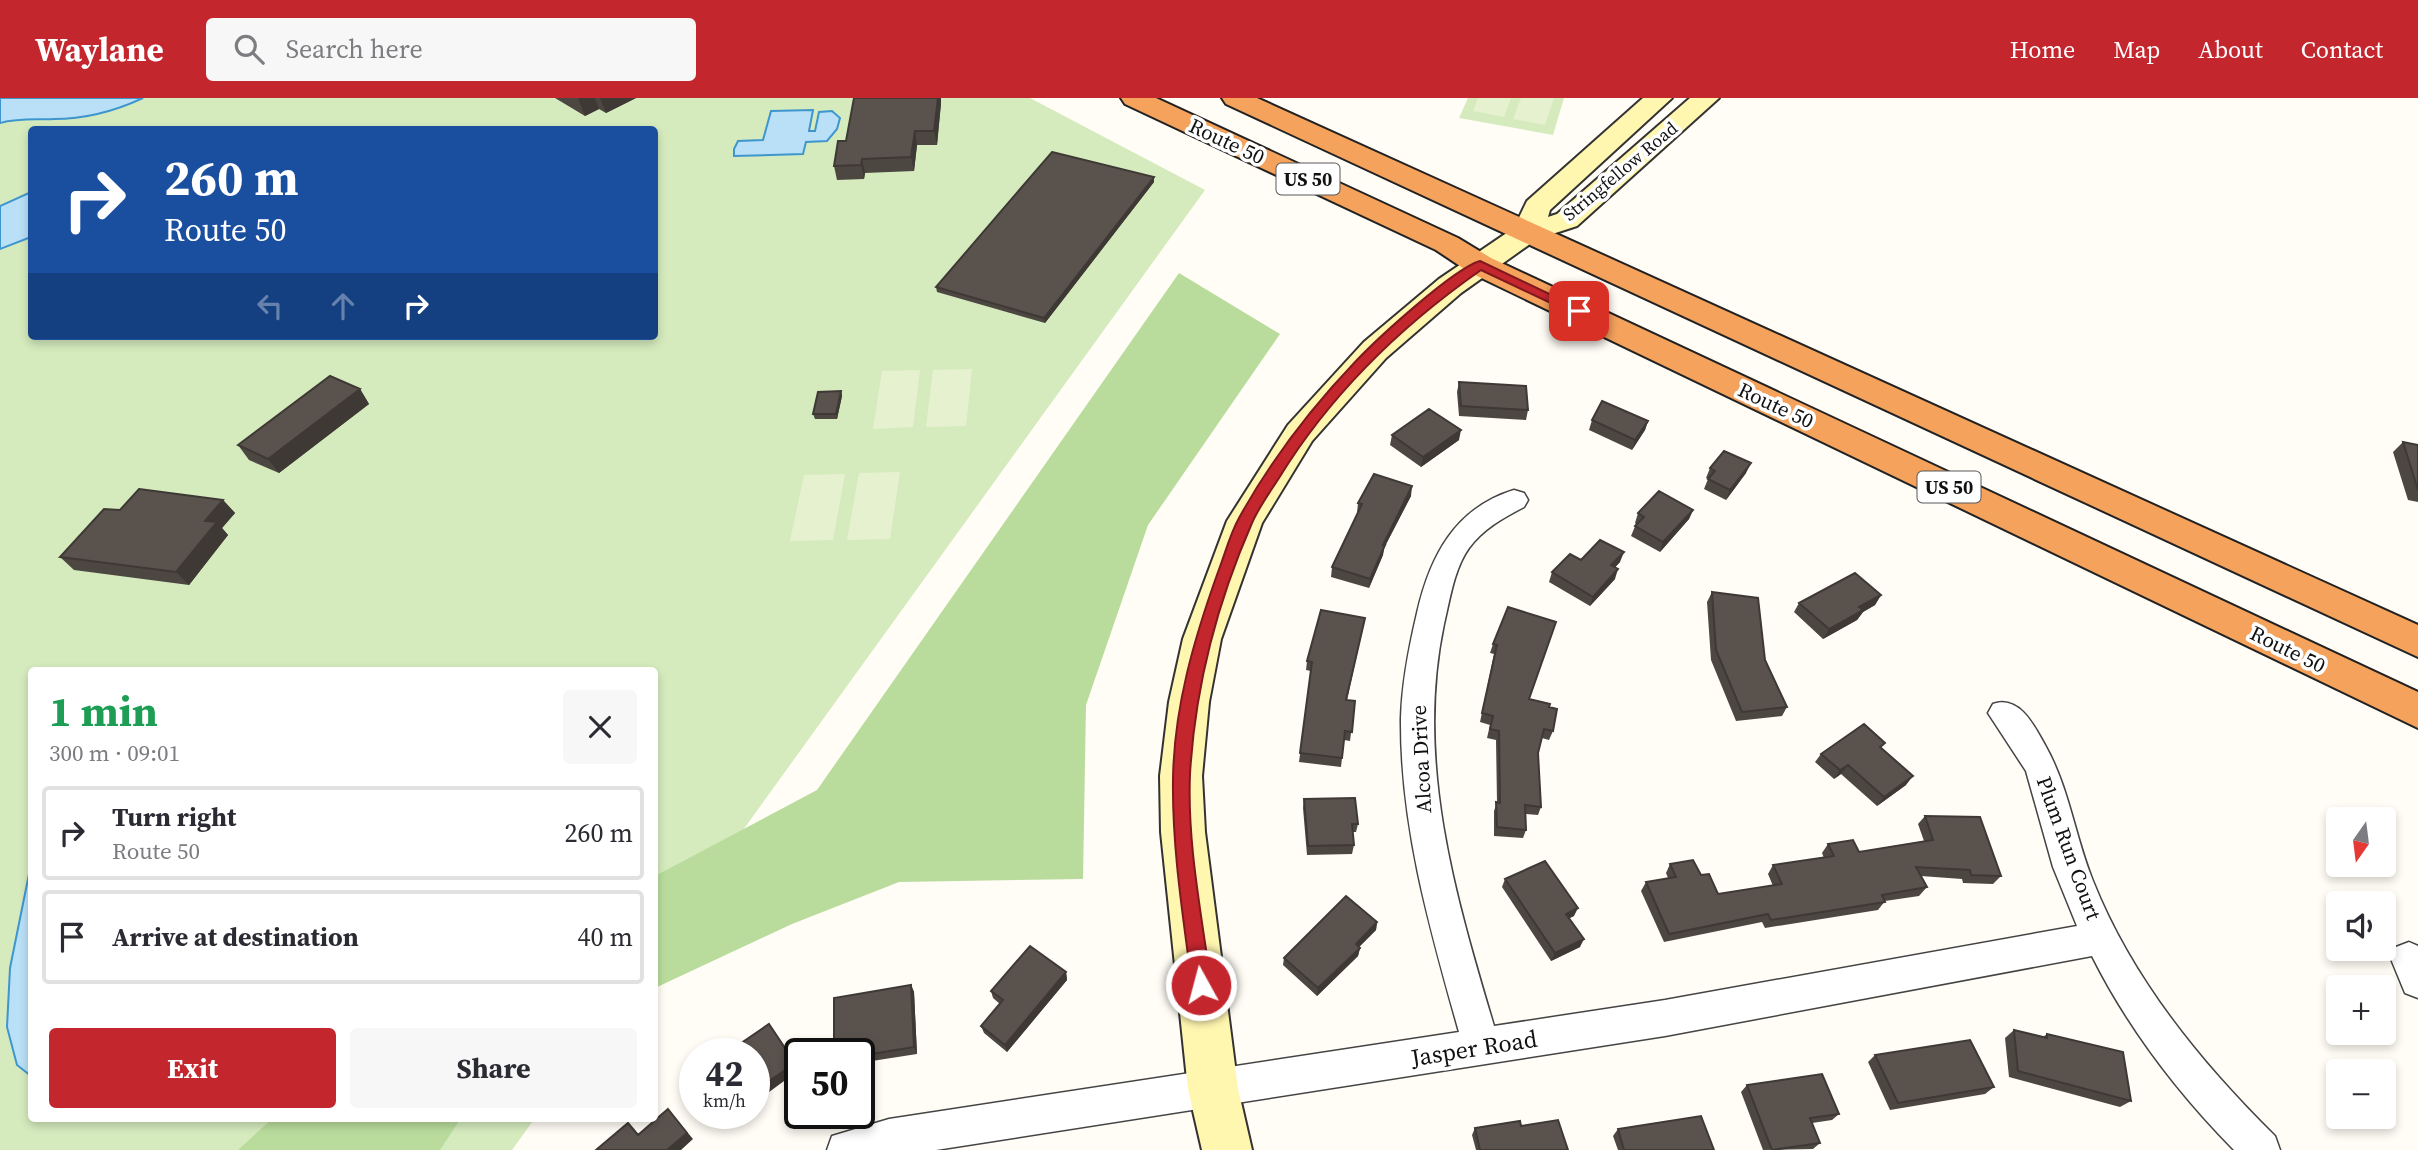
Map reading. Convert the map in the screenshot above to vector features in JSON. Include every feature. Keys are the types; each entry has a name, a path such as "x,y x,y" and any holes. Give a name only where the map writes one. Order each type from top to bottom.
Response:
{"highway":[{"name":"Route 50","path":"1134,98 1447,244 1480,265 2418,711"},
{"name":"Route 50","path":"1235,98 2418,642"}],"main road":[{"name":"Stringfellow Road","path":"1527,233 1536,207 1659,98"},
{"name":"Stringfellow Road","path":"1227,1150 1213,1089 1182,832 1181,776 1189,702 1202,639 1245,520 1300,433 1375,350 1450,286 1527,233 1567,220 1706,98"}],"street":[{"name":"Alcoa Drive","path":"1482,1047 1449,935 1428,850 1420,796 1418,758 1420,674 1429,621 1451,551 1468,530 1489,513 1514,500"},
{"name":"Plum Run Court","path":"2004,713 2026,740 2043,772 2076,883 2102,938 2132,991 2164,1038 2219,1105 2261,1150"},
{"name":"Jasper Road","path":"846,1150 889,1138 1665,1018 2102,938"}],"green space":[{"path":"0,98 1030,98 1205,190 658,948 658,667 28,667 28,1122 532,1122 512,1150 0,1150"},
{"path":"1468,98 1564,98 1553,135 1459,118"},
{"path":"1478,98 1511,98 1504,117 1473,111"},
{"path":"1521,98 1554,98 1545,125 1513,119"},
{"path":"1179,273 1280,334 1148,525 1086,705 1083,879 899,882 792,924 658,987 658,874 817,790"},
{"path":"972,369 966,426 926,427 933,370"},
{"path":"920,370 913,427 873,429 882,371"},
{"path":"900,472 890,539 847,540 859,473"},
{"path":"845,474 833,540 790,541 804,475"},
{"path":"269,1122 458,1122 440,1150 238,1150"}],"water":[{"path":"0,98 143,98 88,116 0,123"},
{"path":"813,110 809,131 815,131 819,112 832,111 840,118 837,129 827,141 806,142 803,154 734,156 738,141 763,140 771,111"},
{"path":"28,193 28,238 0,249 0,206"},
{"path":"28,879 28,1074 17,1065 7,1027 10,968"}],"building":[{"path":"854,98 938,98 934,131 915,131 911,157 862,159 861,165 834,166 838,141 846,141"},
{"path":"1052,152 1154,177 1044,318 936,287"},
{"path":"330,376 360,389 268,459 238,445"},
{"path":"1459,382 1526,386 1528,410 1461,406"},
{"path":"841,391 836,414 813,414 818,392"},
{"path":"1602,401 1648,421 1635,440 1592,420"},
{"path":"1429,409 1461,430 1423,457 1392,435"},
{"path":"2403,442 2418,445 2418,490"},
{"path":"1724,451 1751,463 1730,490 1708,479 1715,471 1710,468"},
{"path":"1374,474 1412,486 1383,545 1370,579 1332,567 1362,504 1358,503"},
{"path":"139,489 223,500 205,521 217,522 176,572 60,557 104,509 120,510"},
{"path":"1659,491 1693,510 1663,542 1635,526 1644,517 1638,513"},
{"path":"1600,540 1624,552 1611,565 1618,569 1593,597 1552,572 1570,554 1581,560"},
{"path":"1855,573 1881,595 1859,607 1863,610 1829,629 1799,603"},
{"path":"1712,592 1758,598 1765,660 1787,707 1742,712 1716,650"},
{"path":"1508,607 1556,622 1529,699 1550,704 1549,707 1557,709 1553,731 1544,729 1538,753 1541,807 1525,805 1526,830 1497,827 1496,802 1500,803 1499,731 1490,729 1493,716 1482,713 1497,645 1493,644"},
{"path":"1321,610 1365,618 1346,700 1355,701 1352,732 1345,731 1342,758 1300,753 1312,662 1307,661"},
{"path":"1864,724 1885,743 1880,747 1913,776 1884,797 1848,765 1840,770 1821,754"},
{"path":"1355,798 1358,824 1352,824 1354,845 1308,846 1304,799"},
{"path":"1925,816 1980,817 2001,876 1971,875 1970,870 1916,867 1927,887 1882,895 1885,902 1771,920 1768,914 1669,934 1646,882 1676,877 1670,864 1693,860 1701,875 1709,874 1718,894 1782,884 1773,865 1834,856 1828,844 1853,840 1859,852 1933,840"},
{"path":"1545,861 1578,908 1566,914 1584,939 1555,953 1505,879"},
{"path":"1346,896 1377,922 1356,944 1360,948 1318,988 1284,958"},
{"path":"1030,946 1066,972 1005,1045 981,1026 1003,1000 991,991"},
{"path":"911,985 914,1047 875,1053 875,1038 834,1038 834,998"},
{"path":"769,1024 784,1046 784,1071 770,1081 770,1038 748,1038"},
{"path":"2014,1030 2047,1038 2047,1034 2123,1052 2131,1101 2018,1071"},
{"path":"1970,1040 1994,1087 1898,1103 1875,1055"},
{"path":"1822,1074 1839,1114 1810,1118 1820,1143 1772,1150 1747,1085"},
{"path":"668,1109 679,1123 679,1129 684,1129 687,1133 667,1150 596,1150 628,1123 638,1135 653,1122 658,1122 658,1118"},
{"path":"1701,1116 1714,1150 1624,1150 1618,1129"},
{"path":"1558,1120 1568,1150 1480,1150 1475,1128 1520,1121 1521,1126"}],"route":[{"path":"1201,985 1182,832 1181,776 1189,702 1202,639 1245,520 1300,433 1332,394 1375,350 1450,286 1480,265 1579,311"}]}
